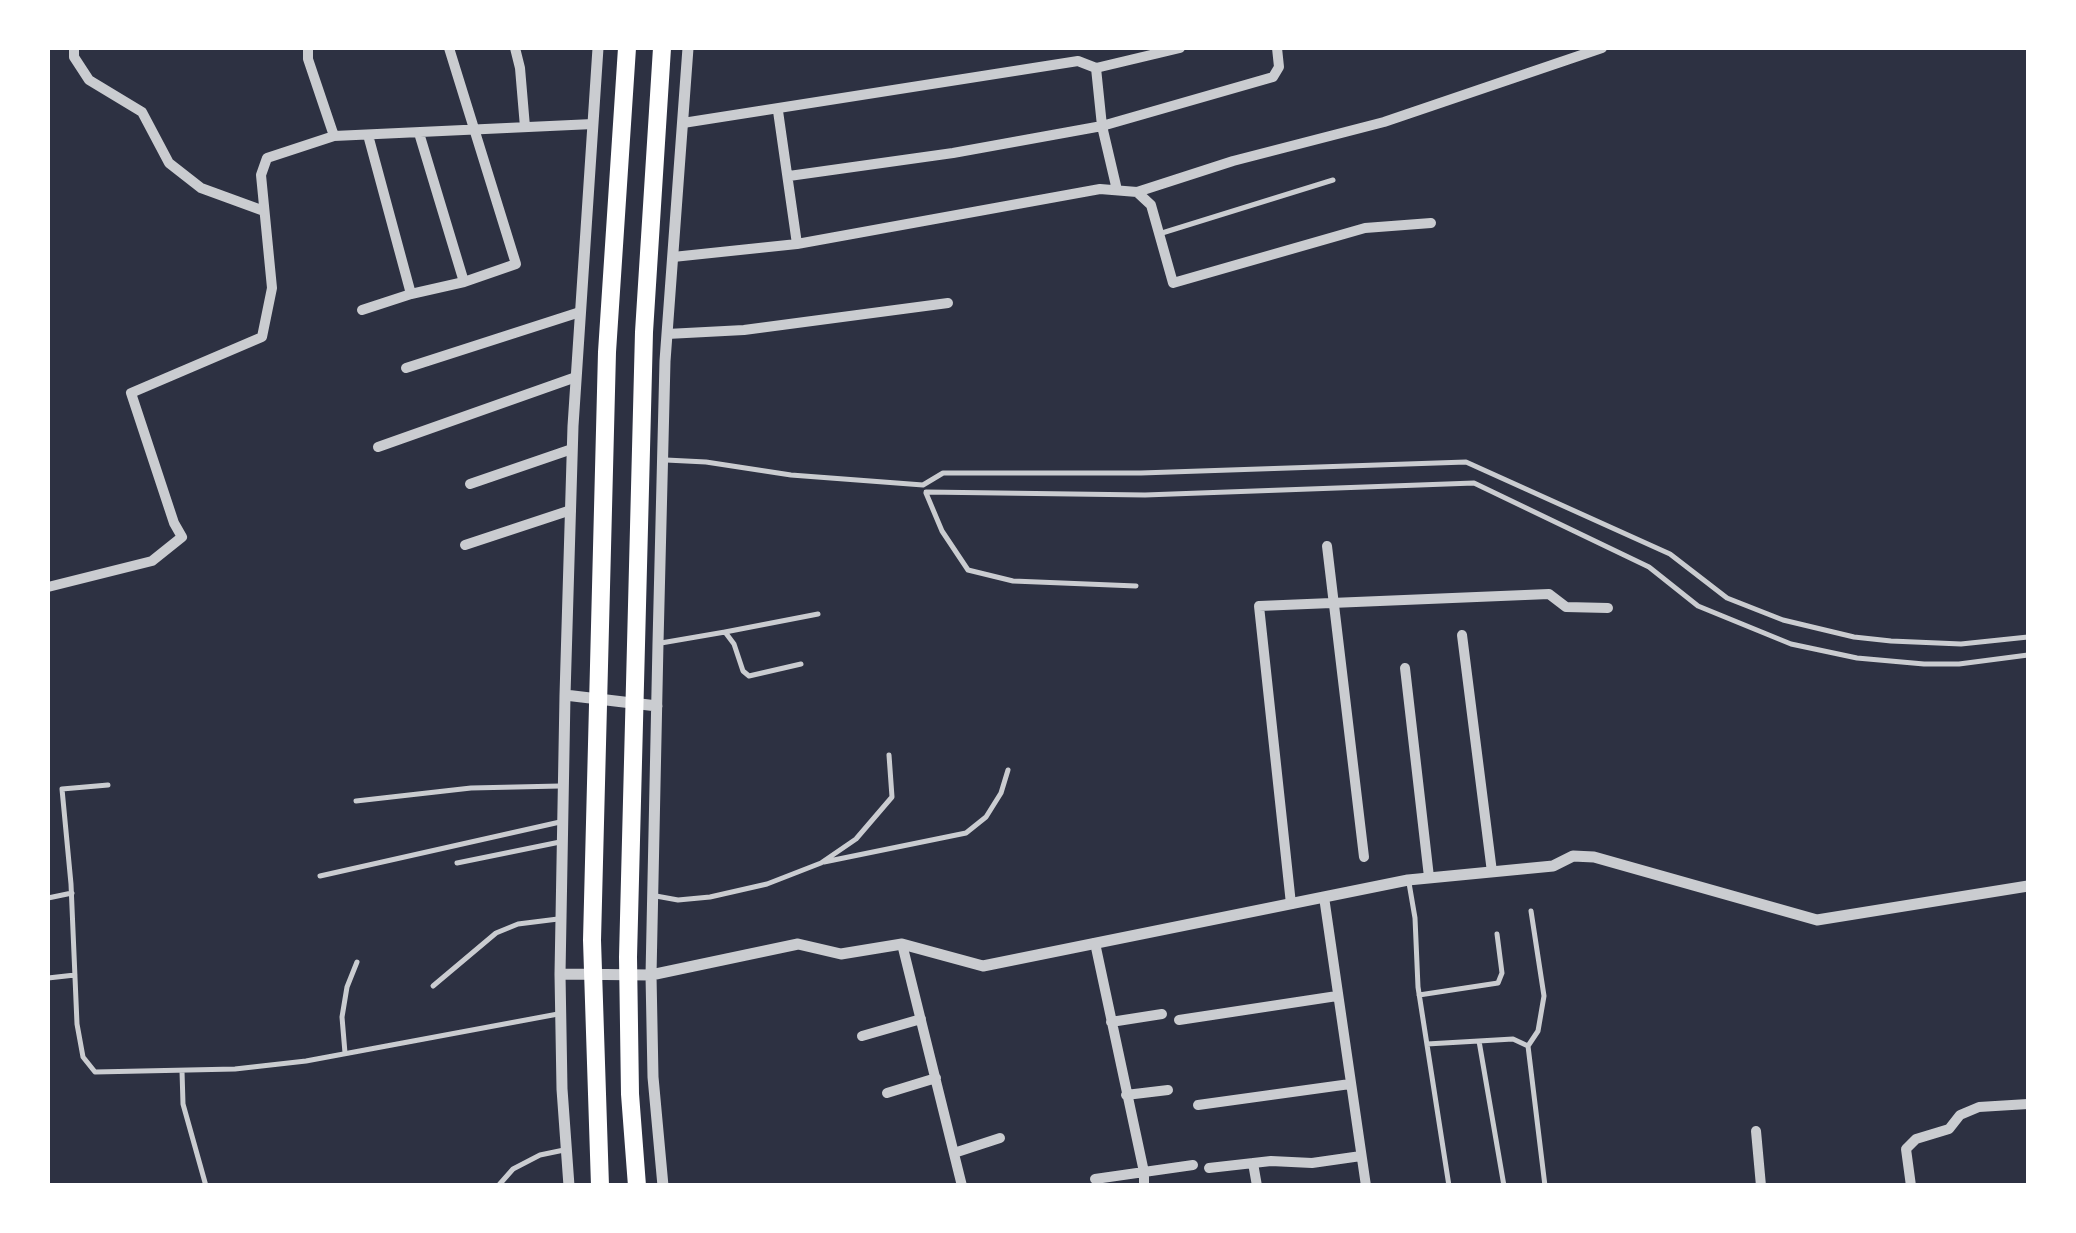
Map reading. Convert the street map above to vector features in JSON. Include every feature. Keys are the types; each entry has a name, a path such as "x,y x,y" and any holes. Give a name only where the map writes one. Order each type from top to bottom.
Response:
{"highway":[{"path":"600,1186 592,1032 592,925 607,352 627,48"},
{"path":"637,1186 630,1094 628,942 644,332 662,48"}],"street":[{"path":"74,48 74,57 88,80 142,112 169,164 201,188 264,212"},
{"path":"308,48 308,60 334,136"},
{"path":"362,310 516,264 448,48"},
{"path":"516,48 525,127"},
{"path":"570,1186 560,974 565,695 572,449 598,48"},
{"path":"663,1186 653,1077 651,975 658,644 667,334 688,48"},
{"path":"683,123 1078,61 1096,68 1180,48"},
{"path":"790,176 953,153 1102,126 1273,77 1279,68 1277,48"},
{"path":"672,257 798,244 1100,189 1137,192 1233,161 1384,122 1602,48"},
{"path":"1096,68 1102,126 1117,190"},
{"path":"778,110 798,244"},
{"path":"48,587 152,561 182,537 131,392 262,337 272,288 260,175 267,158 334,136 593,124"},
{"path":"419,133 464,282"},
{"path":"368,135 411,294"},
{"path":"1137,192 1151,205 1173,283 1365,228 1431,223"},
{"path":"667,334 744,330 948,302"},
{"path":"406,368 580,312"},
{"path":"378,447 576,377"},
{"path":"470,484 572,449"},
{"path":"465,545 571,510"},
{"path":"1327,546 1364,857"},
{"path":"1291,904 1260,606 1549,594 1566,607 1608,608"},
{"path":"1462,636 1492,872"},
{"path":"1404,668 1428,878"},
{"path":"565,695 657,706"},
{"path":"560,974 651,975 798,944 841,954 902,944 983,966 1408,880 1553,866 1574,856 1594,857 1816,920 2028,886"},
{"path":"1324,897 1366,1186"},
{"path":"902,944 962,1186"},
{"path":"1095,944 1144,1186"},
{"path":"1179,1020 1337,996"},
{"path":"1111,1022 1162,1014"},
{"path":"862,1036 921,1019"},
{"path":"887,1093 936,1078"},
{"path":"1198,1105 1350,1084"},
{"path":"1126,1095 1168,1090"},
{"path":"1911,1186 1906,1149 1916,1138 1949,1128 1960,1115 1978,1107 2028,1104"},
{"path":"1756,1132 1761,1186"},
{"path":"954,1152 1000,1138"},
{"path":"1209,1168 1312,1163 1361,1156"},
{"path":"1252,1163 1257,1186"},
{"path":"1094,1179 1192,1165"}],"lane":[{"path":"1159,234 1333,180"},
{"path":"663,460 924,489 1145,496 1474,483 1650,567 1698,606 1792,644 1857,658 1924,664 2028,656"},
{"path":"924,489 943,473 1141,473 1466,462 1670,554 1727,598 1783,620 1854,637 1926,644 2028,637"},
{"path":"924,489 942,531 968,570 1014,580 1136,586"},
{"path":"658,644 818,614"},
{"path":"725,632 734,644 743,672 750,676 802,664"},
{"path":"821,863 856,840 892,796 889,755"},
{"path":"653,896 678,900 710,897 766,884 821,863 966,832 986,817 1002,792 1008,770"},
{"path":"108,785 62,790 72,893 77,1024 83,1058 95,1072 234,1070 561,1014"},
{"path":"356,802 470,788 563,786"},
{"path":"320,876 563,822"},
{"path":"457,863 562,842"},
{"path":"1408,880 1415,918 1419,995 1449,1186"},
{"path":"48,898 72,893"},
{"path":"1530,910 1544,996 1538,1031 1528,1046 1546,1186"},
{"path":"433,986 496,933 518,924 561,919"},
{"path":"1419,995 1498,983 1502,973 1497,934"},
{"path":"345,1053 342,1017 358,962"},
{"path":"48,978 75,975"},
{"path":"1426,1044 1513,1039 1528,1046"},
{"path":"1479,1041 1504,1186"},
{"path":"182,1072 183,1104 206,1186"},
{"path":"498,1186 513,1169 540,1155 567,1150"}]}
